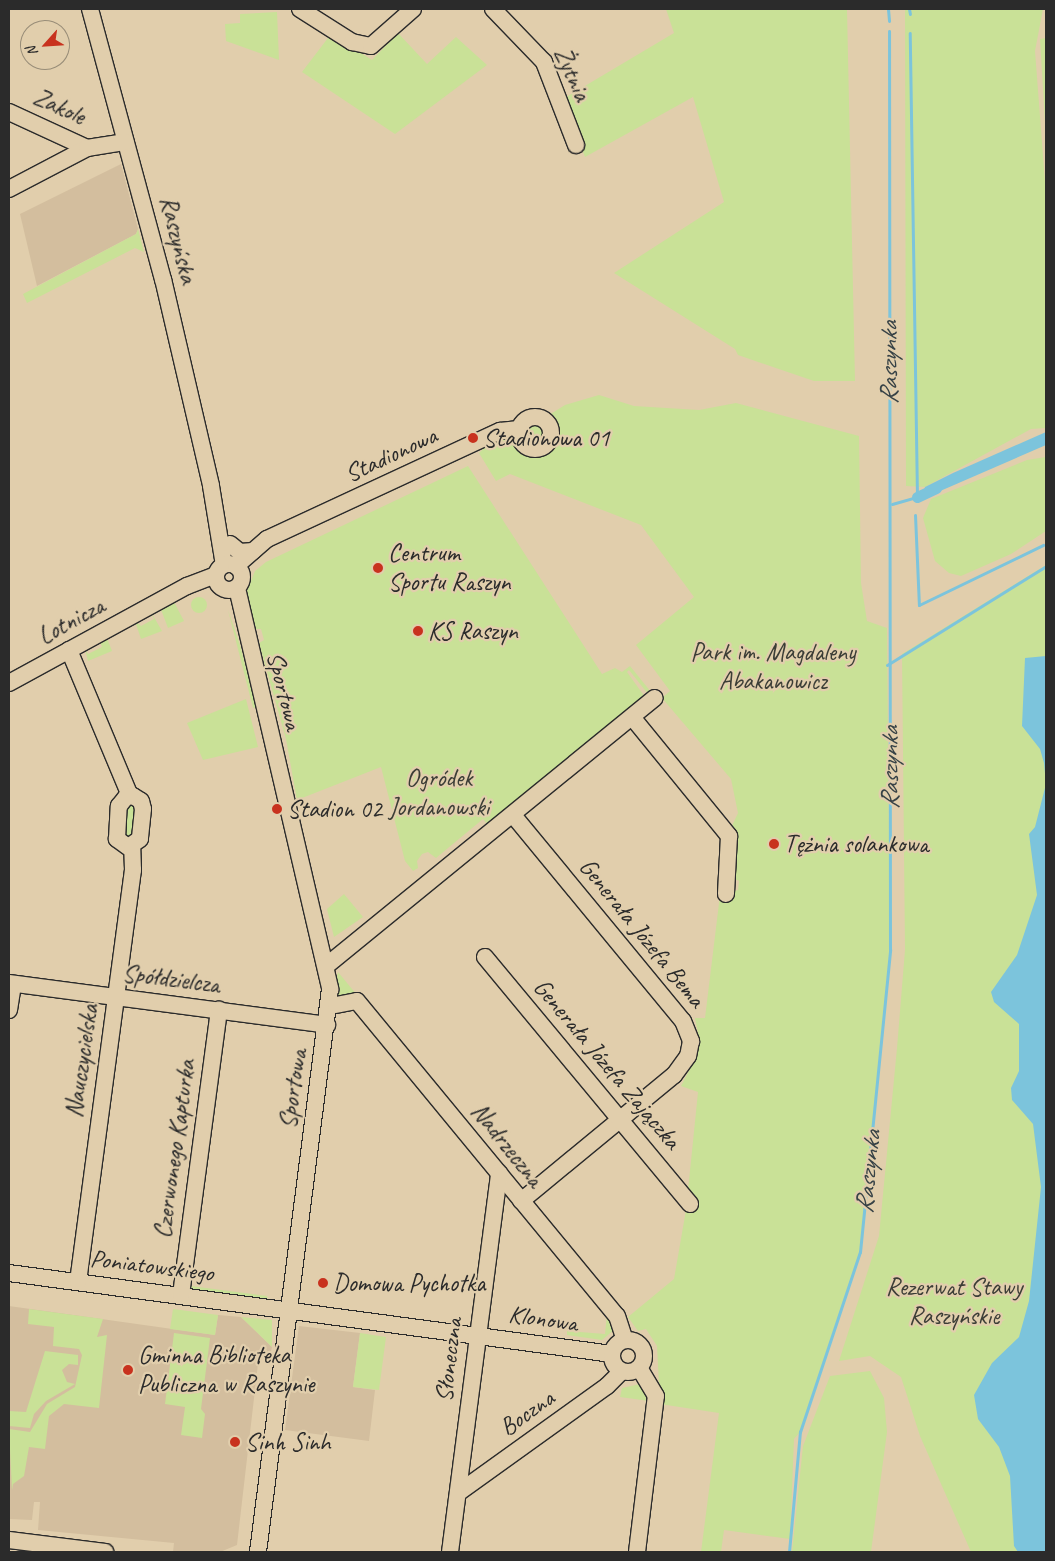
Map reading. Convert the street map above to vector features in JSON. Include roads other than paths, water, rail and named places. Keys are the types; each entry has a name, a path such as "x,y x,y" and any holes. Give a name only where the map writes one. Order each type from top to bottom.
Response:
{"street":[{"name":"Raszyńska","path":"90,9 126,142 211,486 229,576"},
{"path":"300,9 352,42 371,46 383,39 413,9"},
{"name":"Żytnia","path":"493,9 544,62 576,145"},
{"name":"Zakole","path":"9,112 87,148"},
{"path":"9,189 87,148 126,142"},
{"name":"Stadionowa","path":"229,576 267,539 285,533 500,431 519,429"},
{"name":"Raszyńska","path":"211,486 230,544 229,576"},
{"name":"Stadionowa","path":"229,576 285,533"},
{"path":"230,544 240,552 253,552"},
{"name":"Lotnicza","path":"9,683 158,603 229,576"},
{"name":"Sportowa","path":"229,576 245,617 246,639 330,989 327,1025 258,1552"},
{"name":"Nauczycielska","path":"69,650 130,796 141,800 144,809 140,839 132,847 116,997 78,1282"},
{"path":"326,966 655,698"},
{"path":"632,717 730,836 726,894"},
{"path":"130,796 119,806 117,835 121,845 132,847"},
{"name":"Generała Józefa Bema","path":"513,815 683,1021 690,1034 690,1048 684,1064 621,1120 521,1201"},
{"name":"Generała Józefa Zajączka","path":"485,957 690,1204"},
{"path":"9,1010 11,983"},
{"name":"Spółdzielcza","path":"11,983 327,1025"},
{"name":"Nadrzeczna","path":"336,1005 357,1001 617,1316 625,1340"},
{"name":"Czerwonego Kapturka","path":"181,1294 219,1010"},
{"name":"Słoneczna","path":"450,1552 498,1173"},
{"name":"Poniatowskiego","path":"9,1273 181,1294 289,1310"},
{"name":"Klonowa","path":"289,1310 612,1354"},
{"path":"625,1340 636,1342 643,1349 644,1359 639,1368 622,1371 614,1365 612,1354 616,1345 625,1340"},
{"path":"637,1552 656,1396 639,1368"},
{"name":"Boczna","path":"458,1493 608,1386 622,1371"},
{"path":"9,1540 105,1552"}],"water":[{"path":"1046,432 1046,445 931,495 923,494 925,487"},
{"path":"1046,656 1046,784 1044,763 1040,749 1022,726 1025,658"},
{"path":"1046,784 1046,1552 1018,1552 1014,1546 1010,1476 999,1447 978,1419 974,1395 992,1363 1019,1337 1029,1301 1041,1187 1033,1124 1012,1100 1011,1088 1019,1071 1019,1024 994,1002 991,992 1017,955 1037,895 1029,834 1035,827"}],"waterway":[{"name":"Raszynka","path":"888,9 889,21"},
{"path":"909,9 910,14"},
{"name":"Raszynka","path":"789,1552 800,1432 860,1252 890,949 889,31"},
{"path":"892,504 917,497 910,33"},
{"path":"917,497 936,488"},
{"path":"915,515 919,605 1043,545"},
{"path":"887,665 1046,566"}],"place":[{"name":"Stadionowa 01","path":"473,438"},
{"name":"Centrum Sportu Raszyn","path":"378,568"},
{"name":"KS Raszyn","path":"418,631"},
{"name":"Stadion 02","path":"277,809"},
{"name":"Tężnia solankowa","path":"774,844"},
{"name":"Domowa Pychotka","path":"323,1283"},
{"name":"Gminna Biblioteka Publiczna w Raszynie","path":"128,1370"},
{"name":"Sinh Sinh","path":"235,1442"}],"park label":[{"name":"Park im. Magdaleny Abakanowicz","path":"773,668"},
{"name":"Ogródek Jordanowski","path":"439,794"},
{"name":"Rezerwat Stawy Raszyńskie","path":"954,1302"}]}
